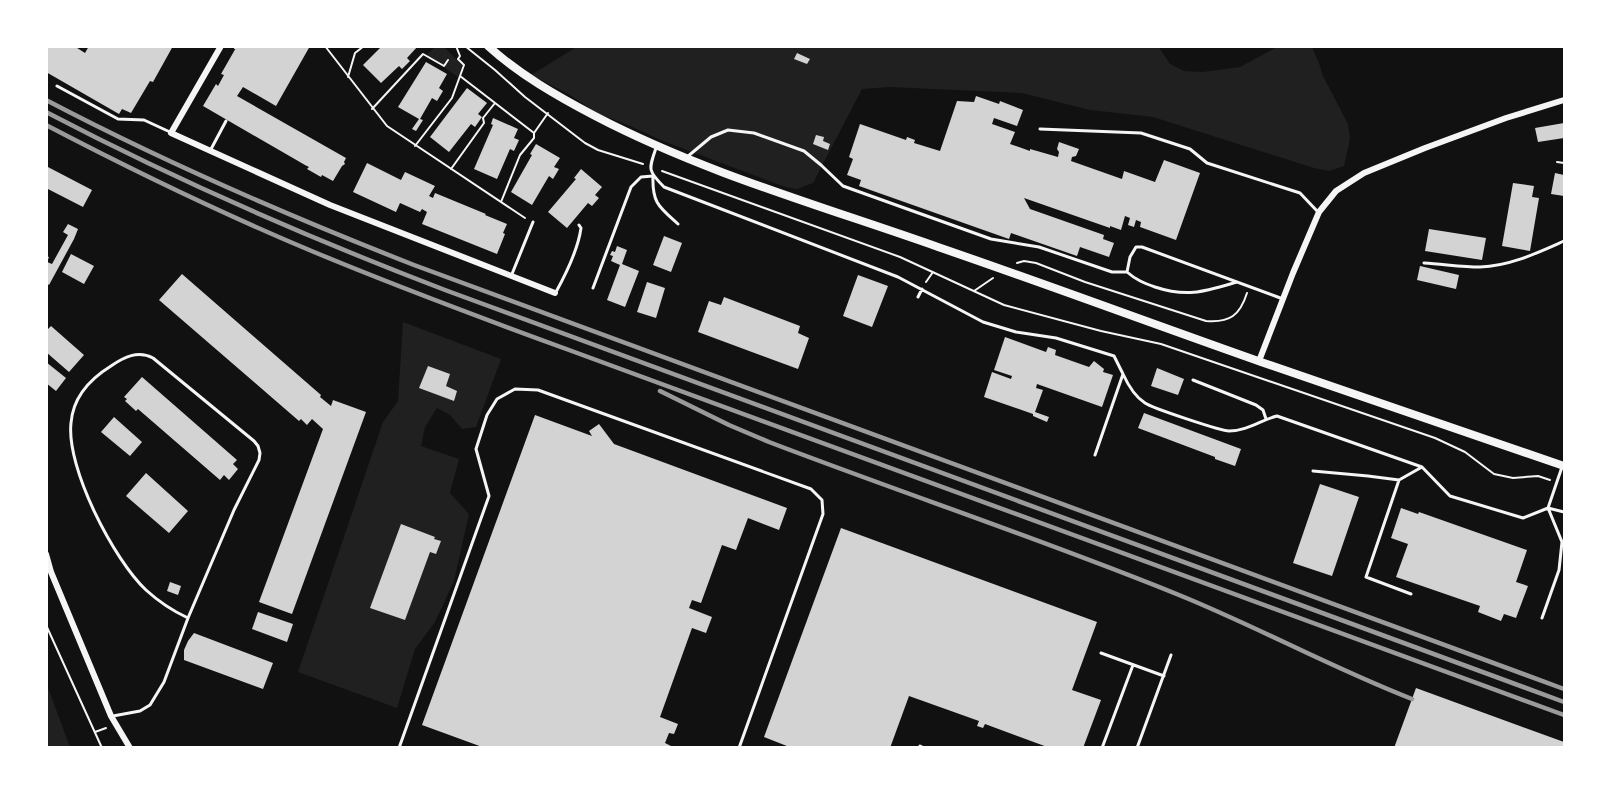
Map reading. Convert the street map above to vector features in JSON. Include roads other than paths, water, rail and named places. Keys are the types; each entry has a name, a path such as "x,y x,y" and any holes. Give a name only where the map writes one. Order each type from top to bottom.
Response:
{"main road":[{"path":"488,46 527,77 565,100 657,146 740,180 937,246 1259,361 1564,466"}],"street":[{"path":"221,46 171,133 330,205 555,293"},
{"path":"1259,361 1319,212 1336,191 1364,172 1506,118 1564,100"},
{"path":"46,554 51,572 111,716 130,747"}],"lane":[{"path":"57,86 118,119 144,120 171,133"},
{"path":"210,151 226,121"},
{"path":"1040,129 1141,133 1190,149 1207,163 1300,193 1319,212"},
{"path":"686,158 711,137 728,130 754,133 804,151 843,186 991,239 1039,247 1112,272 1127,272 1136,280 1168,291 1186,294 1237,282"},
{"path":"657,146 650,166 653,176 652,190 658,206 678,224"},
{"path":"593,288 631,186 641,177 653,176 664,187 898,277 984,322 1016,332 1056,338 1114,356 1132,392 1145,404 1227,431 1243,429 1258,424 1266,418 1277,416 1422,467 1450,496 1523,518 1548,508 1564,512"},
{"path":"511,276 533,222"},
{"path":"555,293 564,278 579,238 581,228 579,225"},
{"path":"1424,263 1480,267 1502,264 1529,256 1564,241"},
{"path":"1127,272 1130,257 1136,247 1142,247 1283,299"},
{"path":"918,297 921,289"},
{"path":"111,716 140,711 150,705 164,682 188,618 234,510 254,473 260,453 258,447 243,432 153,358 140,353 134,354 99,374 80,395 71,421 70,435 73,455 95,512 124,564 156,599 188,618"},
{"path":"1095,455 1123,374"},
{"path":"1193,380 1256,405 1263,410 1266,418"},
{"path":"399,747 489,496 476,449 484,423 497,399 514,389 538,390 812,489 822,500 823,514 740,747"},
{"path":"1542,618 1559,570 1562,542 1548,508 1564,466"},
{"path":"1313,471 1399,480 1422,467"},
{"path":"1399,480 1366,578 1411,594"},
{"path":"1101,653 1164,676"},
{"path":"1137,747 1172,655"},
{"path":"1102,747 1133,665"}],"railway":[{"path":"46,100 228,188 414,265 1564,689"},
{"path":"46,112 243,207 445,290 1564,702"},
{"path":"46,125 246,223 409,290 1564,715"},
{"path":"660,391 769,442 1077,555 1179,595 1412,699"}]}
